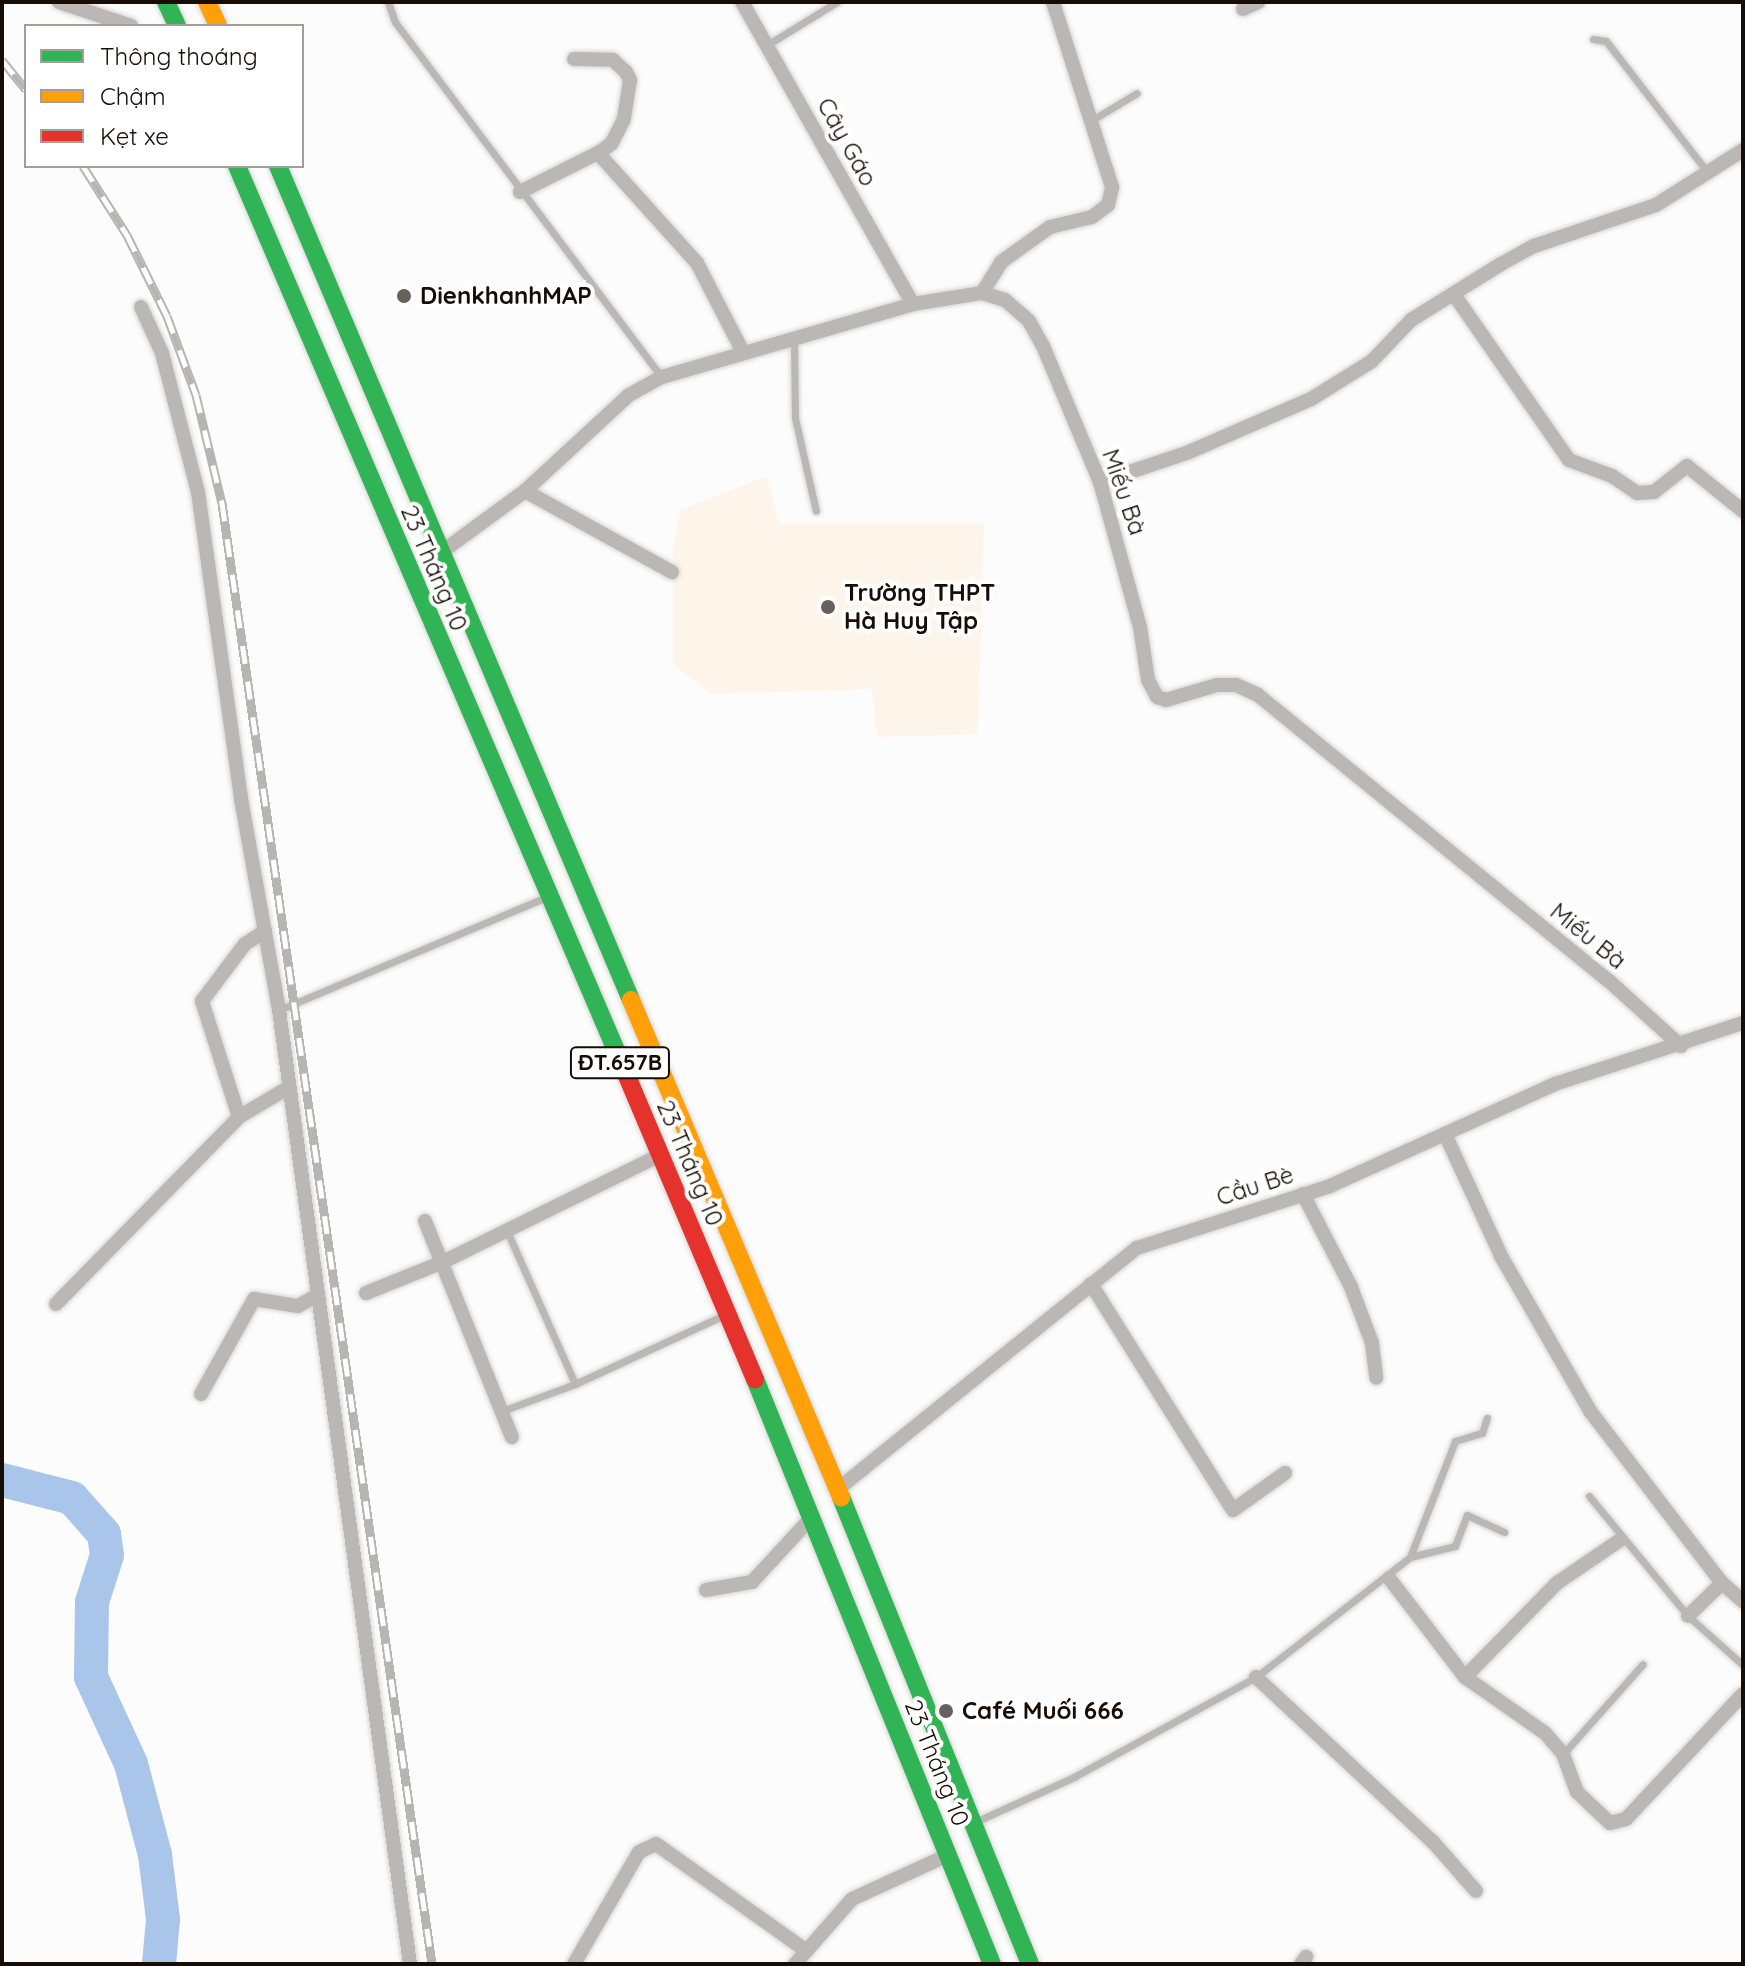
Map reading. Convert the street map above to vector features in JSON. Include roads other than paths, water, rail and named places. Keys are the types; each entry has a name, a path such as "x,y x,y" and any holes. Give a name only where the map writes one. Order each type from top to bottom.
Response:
{"main road":[{"path":"166,2 176,24"},
{"path":"207,2 217,24"},
{"name":"23 Tháng 10","path":"238,168 728,1313 992,1964"},
{"name":"23 Tháng 10","path":"279,168 838,1489 1030,1964"},
{"path":"408,567 443,551"},
{"path":"812,1517 838,1489"}],"street":[{"path":"59,2 125,24"},
{"name":"Cây Gáo","path":"742,2 913,304"},
{"path":"443,551 525,491 586,430 629,395 662,377 913,304 982,293 1001,262 1050,227 1092,217 1108,205 1112,187 1053,2"},
{"path":"1243,9 1258,2"},
{"path":"520,192 598,153 624,119 630,80 613,60 574,59"},
{"path":"1100,482 1189,452 1311,399 1372,361 1411,320 1534,246 1656,205 1743,150"},
{"path":"598,153 697,263 743,352"},
{"name":"Miếu Bà","path":"982,293 1005,300 1029,321 1100,482 1140,627 1148,680 1157,697 1166,700 1217,685 1236,685 1258,695 1609,981 1681,1046"},
{"path":"1455,296 1517,393 1569,460 1612,476 1637,493 1654,492 1687,466 1743,511"},
{"path":"141,307 162,353 198,492 279,1010 286,1089 318,1295 410,1964"},
{"path":"525,491 672,572"},
{"path":"239,1117 202,1001 245,944 265,931"},
{"name":"Cầu Bè","path":"838,1489 1137,1248 1303,1194 1555,1084 1681,1046 1743,1023"},
{"path":"56,1304 239,1117 286,1089"},
{"path":"1445,1134 1501,1256 1576,1388 1722,1583 1743,1601"},
{"path":"366,1293 443,1262 660,1155"},
{"path":"1303,1194 1351,1287 1372,1343 1376,1378"},
{"path":"425,1221 512,1437"},
{"path":"1091,1284 1233,1510 1285,1473"},
{"path":"201,1394 254,1299 298,1306 318,1295"},
{"path":"706,1590 752,1582 812,1517"},
{"path":"1465,1677 1557,1583 1620,1540"},
{"path":"1389,1578 1465,1677 1545,1733 1563,1754 1577,1792 1610,1823 1626,1819 1743,1694"},
{"path":"1688,1616 1722,1583"},
{"path":"1256,1677 1433,1842 1476,1891"},
{"path":"574,1964 639,1852 656,1844 805,1950"},
{"path":"795,1964 852,1899 948,1855"}],"lane":[{"path":"388,2 395,22 662,377"},
{"path":"767,45 837,2"},
{"path":"1593,39 1606,41 1708,173"},
{"path":"1092,120 1137,93"},
{"path":"794,339 795,418 816,511"},
{"path":"279,1010 548,896"},
{"path":"507,1231 575,1384"},
{"path":"502,1411 575,1384 728,1313"},
{"path":"973,1823 1074,1777 1256,1677 1389,1578 1410,1557 1455,1441 1482,1433 1487,1418"},
{"path":"1589,1496 1620,1540 1688,1616 1743,1665"},
{"path":"1410,1557 1455,1546 1467,1515 1504,1532"},
{"path":"1563,1754 1643,1664"}],"waterway":[{"path":"2,1480 72,1498 104,1534 107,1555 92,1602 91,1677 131,1764 155,1855 163,1919 159,1964"}],"railway":[{"path":"2,60 24,88"},
{"path":"84,168 127,235 167,316 196,395 222,503 432,1964"}],"place":[{"name":"DienkhanhMAP","path":"404,296"},
{"name":"Trường THPT Hà Huy Tập","path":"828,607"},
{"name":"Café Muối 666","path":"946,1711"}]}
